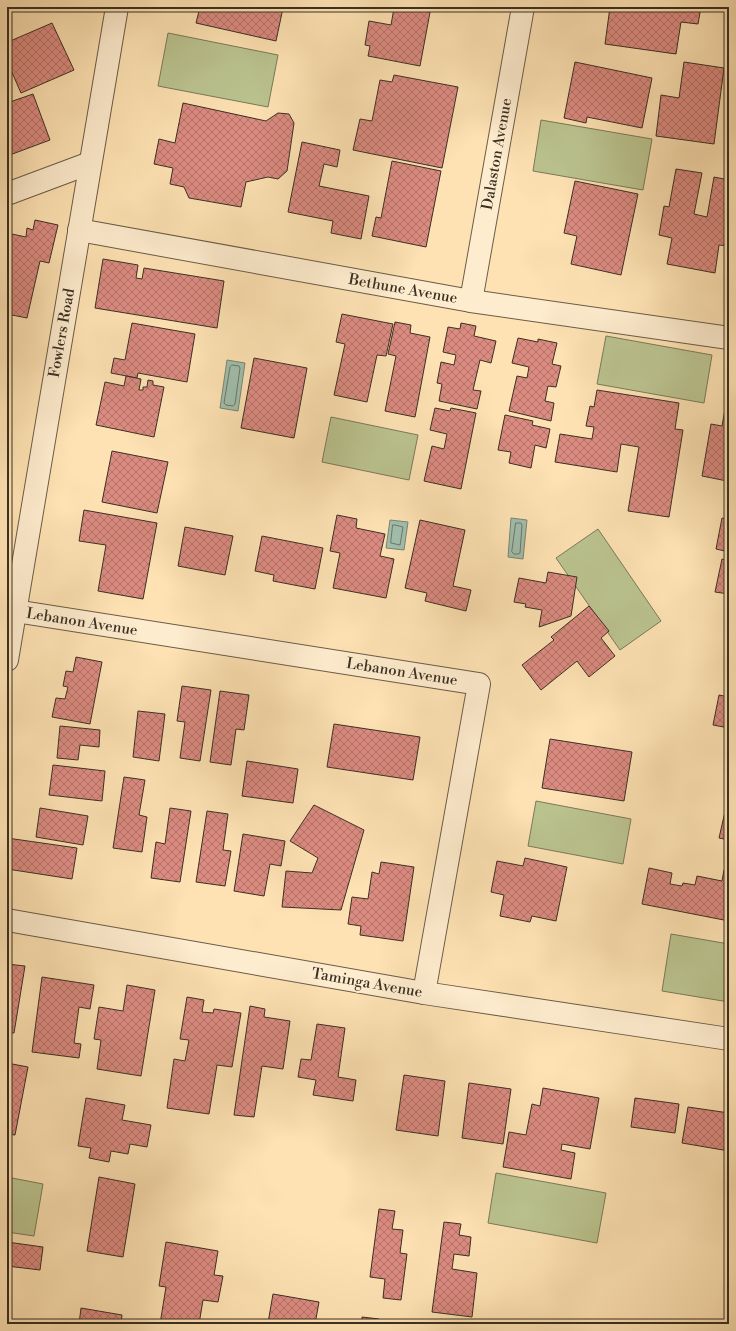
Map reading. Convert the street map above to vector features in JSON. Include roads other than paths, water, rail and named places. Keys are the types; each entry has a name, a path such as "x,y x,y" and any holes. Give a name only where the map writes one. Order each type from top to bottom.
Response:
{"street":[{"name":"Fowlers Road","path":"7,660 117,7"},
{"name":"Dalaston Avenue","path":"471,301 523,7"},
{"path":"7,194 90,163"},
{"name":"Bethune Avenue","path":"79,230 471,301 729,338"},
{"name":"Lebanon Avenue","path":"15,611 479,684 424,994"},
{"name":"Taminga Avenue","path":"7,920 424,994 729,1039"}],"water":[{"path":"227,360 245,363 238,411 220,408"},
{"path":"511,518 527,520 523,559 508,557"},
{"path":"390,520 408,522 404,550 386,548"}]}
